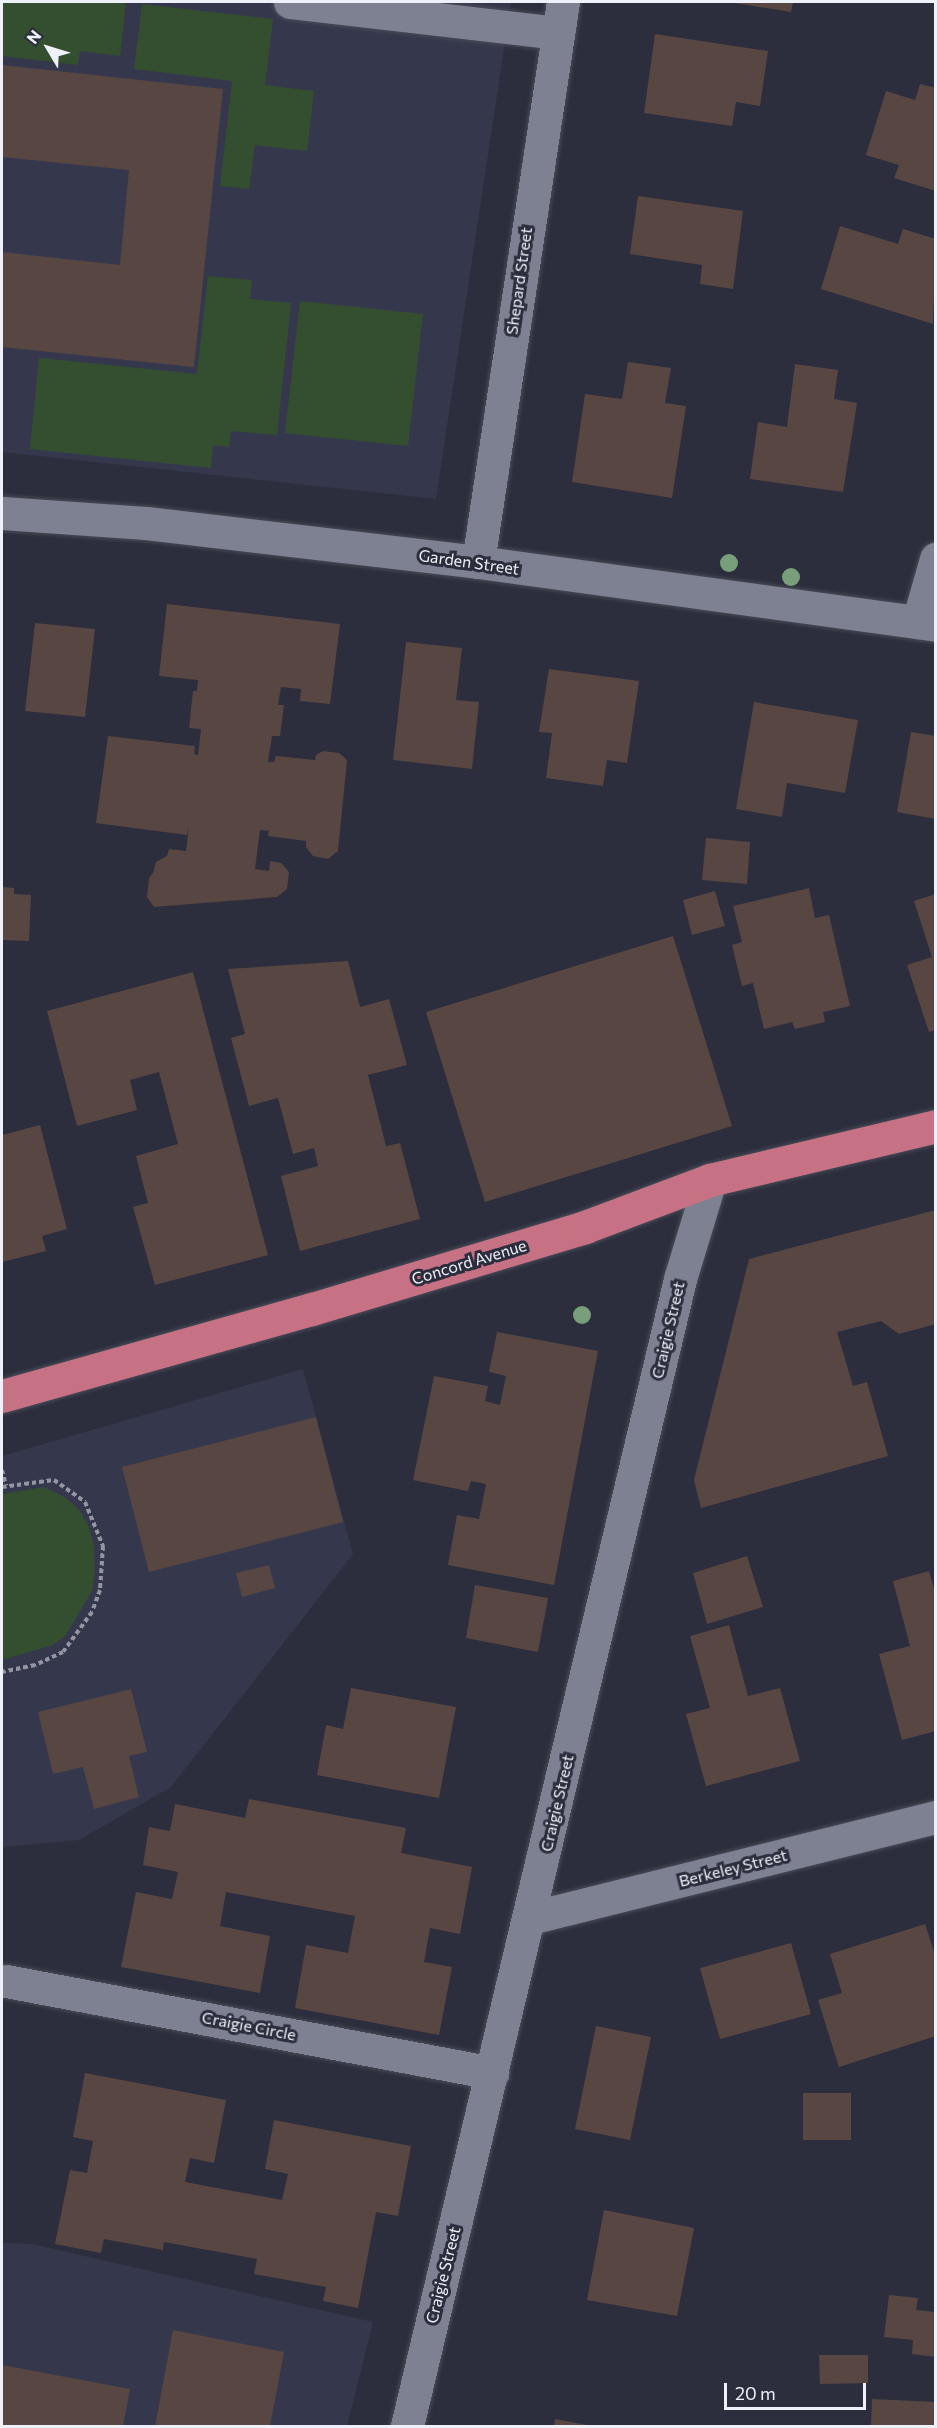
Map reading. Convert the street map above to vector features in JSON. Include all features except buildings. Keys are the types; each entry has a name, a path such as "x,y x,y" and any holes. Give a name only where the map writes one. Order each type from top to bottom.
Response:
{"main road":[{"name":"Concord Avenue","path":"2,1396 312,1309 585,1227 710,1180 936,1125"}],"street":[{"path":"290,2 560,17"},
{"name":"Shepard Street","path":"478,562 560,17"},
{"name":"Garden Street","path":"2,513 146,523 478,562 927,624"},
{"path":"927,624 924,590 936,559"},
{"name":"Craigie Street","path":"407,2427 530,1918 680,1279 710,1180"},
{"name":"Berkeley Street","path":"530,1918 936,1817"},
{"name":"Craigie Circle","path":"6,1981 492,2073"}],"path":[{"path":"2,1470 4,1486 54,1480 85,1502 103,1546 100,1590 92,1612 63,1652 35,1665 2,1672"}],"shaded area":[{"path":"2,2 511,2 436,499 2,452"},
{"path":"303,1369 353,1554 171,1787 79,1840 2,1847 2,1456"},
{"path":"2,2243 32,2244 373,2322 347,2426 2,2426"}],"green space":[{"path":"2,2 126,3 120,56 80,51 78,65 2,56"},
{"path":"142,4 273,19 265,85 314,91 307,151 255,145 249,189 220,186 232,81 134,69"},
{"path":"208,276 252,280 250,299 291,303 277,435 231,431 229,447 213,445 211,468 30,449 39,358 197,374"},
{"path":"300,301 423,314 408,446 285,433"},
{"path":"44,1487 66,1498 80,1511 89,1527 94,1547 95,1571 92,1591 66,1635 53,1645 2,1660 2,1494"}]}
